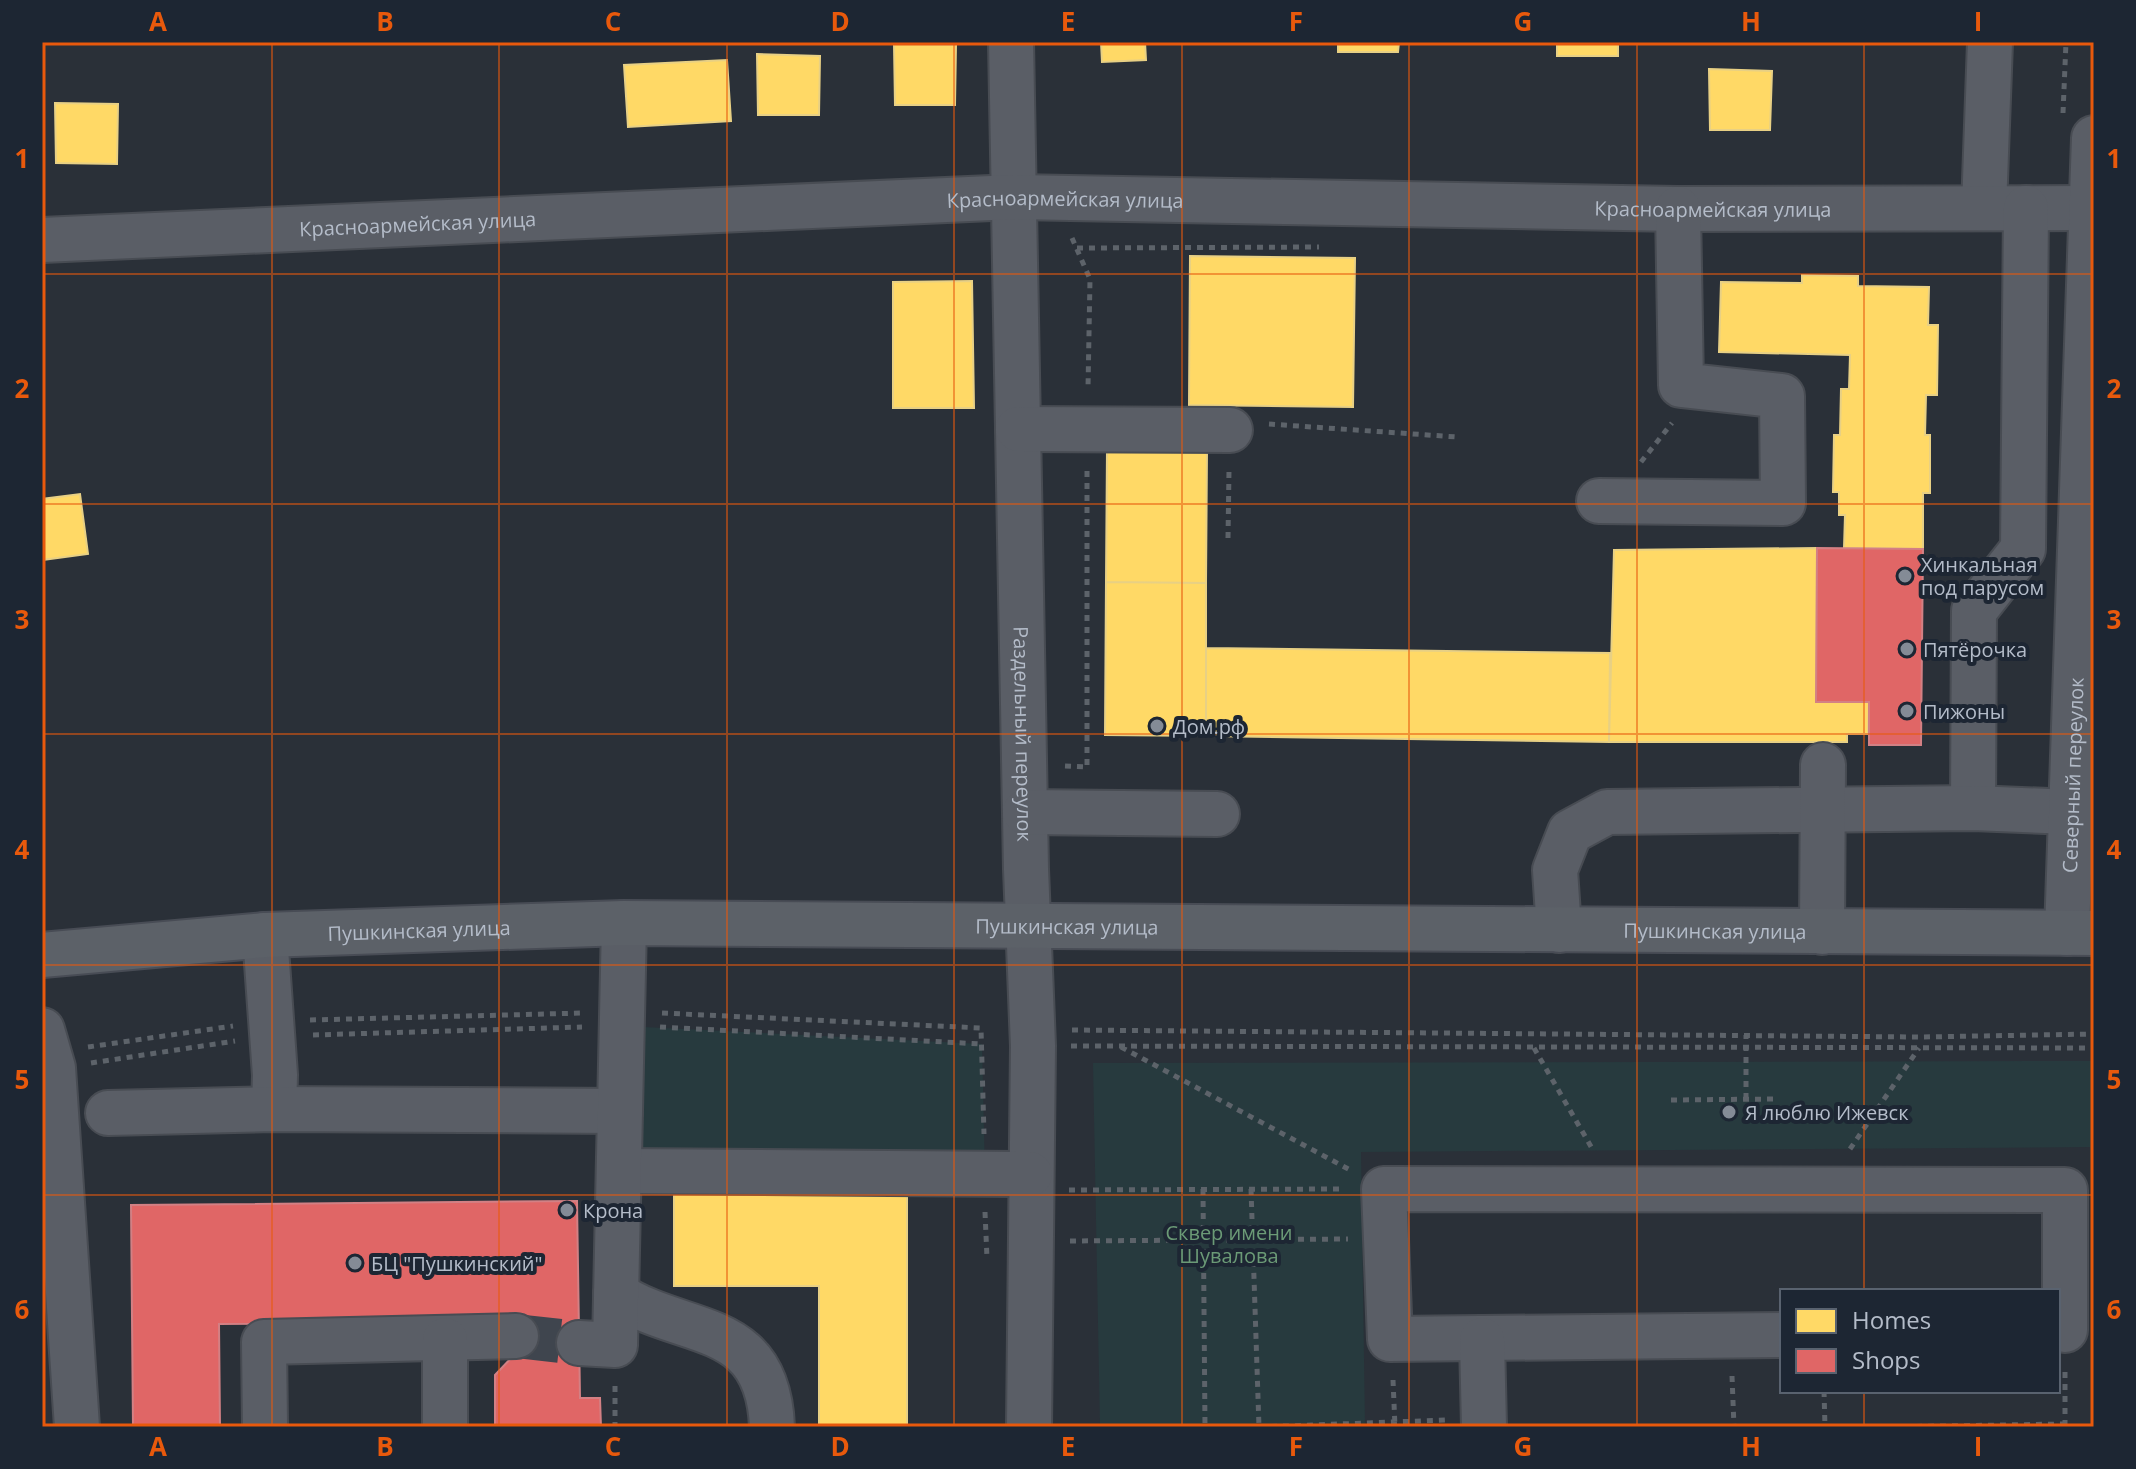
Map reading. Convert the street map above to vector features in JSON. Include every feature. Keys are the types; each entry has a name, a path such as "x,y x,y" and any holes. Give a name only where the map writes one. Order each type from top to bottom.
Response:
{"main road":[{"name":"Пушкинская улица","path":"42,955 265,935 624,923 2081,933"}],"street":[{"name":"Раздельный переулок","path":"1011,42 1027,928 1033,1046 1050,1182 1029,1427"},
{"path":"1973,808 1974,611 2023,549 2005,208 1990,42"},
{"name":"Северный переулок","path":"2081,933 2072,812 2094,138"},
{"name":"Красноармейская улица","path":"42,240 1014,197 1678,209 2090,208"},
{"path":"1604,501 1783,503 1782,396 1681,385 1678,209"},
{"path":"1018,429 1230,430"},
{"path":"1822,932 1823,765"},
{"path":"1559,930 1555,870 1570,832 1607,812 1973,808 2072,812"},
{"path":"1025,812 1217,814"},
{"path":"579,1343 615,1345 624,923"},
{"path":"265,935 275,1075 274,1109"},
{"path":"48,1050 64,1412"},
{"path":"108,1113 274,1109 620,1111"},
{"path":"619,1171 985,1175 1050,1182"},
{"path":"1780,1335 1390,1339 1389,1239 1384,1189 2065,1190 2072,1328"},
{"path":"616,1294 634,1306 727,1337 756,1365 771,1398 772,1427"},
{"path":"265,1427 264,1342 516,1336"},
{"path":"445,1340 445,1427"},
{"path":"1482,1340 1484,1424"}],"path":[{"path":"1604,501 1699,387"},
{"path":"1228,538 1230,430"},
{"path":"48,1050 270,1028 623,1019 982,1044"},
{"path":"48,1050 270,1028 623,1019 981,1028 987,1270"},
{"path":"1072,1029 1746,1035 2094,1034"},
{"path":"1746,1035 1746,1099"},
{"path":"1070,1046 2094,1048"},
{"path":"1121,1046 1384,1189"},
{"path":"1533,1047 1616,1189"},
{"path":"1822,1190 1920,1047"},
{"path":"1671,1100 1775,1099"},
{"path":"1050,1182 1203,1189 1384,1189"},
{"path":"1203,1189 1205,1427"},
{"path":"1251,1189 1259,1427 1484,1424"},
{"path":"1069,1241 1389,1239"},
{"path":"1880,1427 2065,1425 2072,1328"},
{"path":"1730,1336 1734,1427"},
{"path":"1824,1393 1825,1427"}],"green space":[{"path":"623,1026 982,1044 985,1175 619,1171"},
{"name":"Сквер имени Шувалова","path":"2094,1061 2094,1427 2090,1147 1361,1152 1365,1427 1100,1427 1093,1063"}],"building: Homes":[{"path":"1101,42 1145,42 1146,60 1102,62"},
{"path":"1338,42 1399,42 1398,52 1338,52"},
{"path":"1557,42 1618,42 1618,56 1557,56"},
{"path":"894,44 956,45 955,105 895,105"},
{"path":"757,54 820,56 819,115 758,115"},
{"path":"727,60 731,121 628,127 624,65"},
{"path":"1709,69 1772,71 1770,130 1710,130"},
{"path":"55,103 118,104 117,164 56,163"},
{"path":"1190,256 1355,258 1353,407 1189,405"},
{"path":"1802,275 1858,276 1858,286 1929,287 1928,325 1938,325 1937,395 1926,395 1925,435 1930,435 1930,493 1923,493 1923,549 1844,548 1845,515 1839,515 1839,492 1833,492 1834,435 1840,435 1841,389 1849,389 1850,355 1719,352 1721,282 1802,283"},
{"path":"972,281 974,408 893,408 893,282"},
{"path":"1107,450 1207,450 1206,583 1106,582"},
{"path":"80,494 88,554 42,560 42,499"},
{"path":"1817,548 1816,702 1869,702 1868,734 1847,734 1847,742 1609,742 1614,550"},
{"path":"1106,582 1206,583 1206,736 1105,735"},
{"path":"1206,648 1610,653 1609,742 1206,736"},
{"path":"674,1193 907,1193 907,1427 819,1427 819,1286 674,1286"}],"building: Shops":[{"path":"1817,548 1923,549 1921,745 1869,745 1869,702 1816,702"},
{"name":"БЦ \"Пушкинский\"","path":"577,1201 580,1398 600,1398 601,1427 495,1427 495,1375 516,1353 516,1321 219,1324 220,1427 133,1427 131,1205"}],"tunnel":[{"path":"516,1336 579,1343"}],"place":[{"name":"Хинкальная под парусом","path":"1905,576"},
{"name":"Пятёрочка","path":"1907,649"},
{"name":"Пижоны","path":"1907,711"},
{"name":"Дом.рф","path":"1157,726"},
{"name":"Я люблю Ижевск","path":"1729,1112"},
{"name":"Крона","path":"567,1210"},
{"name":"БЦ \"Пушкинский\"","path":"355,1263"}]}
